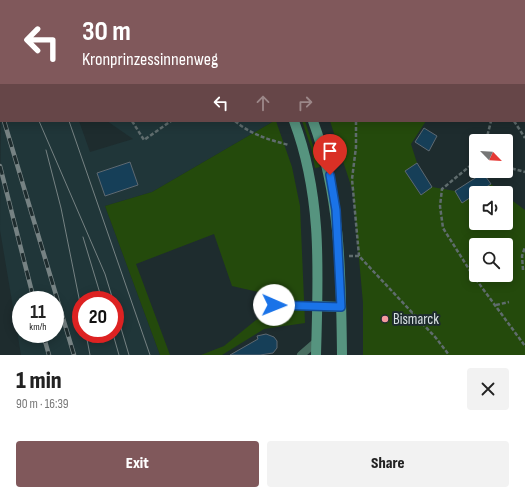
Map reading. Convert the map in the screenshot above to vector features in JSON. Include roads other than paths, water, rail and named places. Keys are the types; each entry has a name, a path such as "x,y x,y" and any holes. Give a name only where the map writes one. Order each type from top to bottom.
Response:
{"main road":[{"path":"294,122 304,147 316,212 318,247 316,355"},
{"path":"313,122 330,175 336,210 340,255 342,355"},
{"path":"317,306 341,307"}],"lane":[{"path":"274,305 317,306"},
{"path":"301,355 316,342"}],"tram line":[{"path":"39,122 105,274 110,291"},
{"path":"69,122 150,355"},
{"path":"46,150 61,208 78,291"},
{"path":"83,237 99,291"},
{"path":"124,338 129,355"},
{"path":"88,343 90,355"},
{"path":"116,343 119,355"}],"railway":[{"path":"4,122 74,355"},
{"path":"0,166 32,291"},
{"path":"46,343 49,355"}],"place":[{"name":"Bismarck","path":"385,319"}]}
